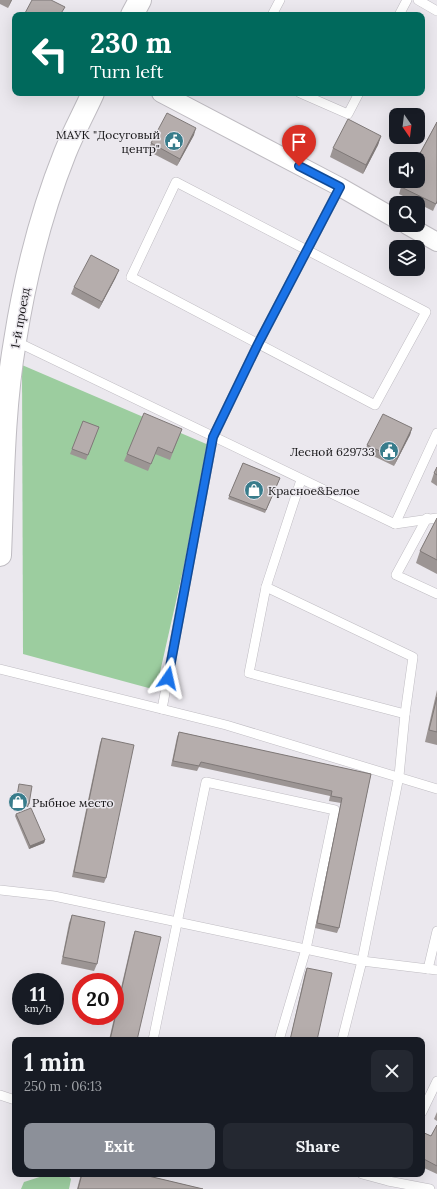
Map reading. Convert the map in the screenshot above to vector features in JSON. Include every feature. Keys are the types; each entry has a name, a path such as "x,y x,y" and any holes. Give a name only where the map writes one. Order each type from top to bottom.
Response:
{"street":[{"path":"134,12 140,0"},
{"name":"1-й проезд","path":"0,555 7,408 15,341 27,276 46,206 65,153 92,96"},
{"path":"166,96 340,187 389,215"},
{"path":"419,232 437,242"}],"lane":[{"path":"274,12 280,0"},
{"path":"401,12 407,0"},
{"path":"418,0 437,11"},
{"path":"307,96 348,114 357,96"},
{"path":"176,182 308,249 426,312 375,405 258,344 131,277 176,182"},
{"path":"162,708 213,437 258,344 340,187"},
{"path":"15,341 395,524 427,518 437,518"},
{"path":"395,524 437,433"},
{"path":"302,480 266,587 249,673 405,714"},
{"path":"427,518 396,575 437,594"},
{"path":"266,587 413,657 405,714 399,776 362,961 343,1037"},
{"path":"0,669 226,724 399,776 437,789"},
{"path":"154,1037 206,782 335,810 306,949 280,1037"},
{"path":"0,890 54,896 362,961 432,969 437,931"},
{"path":"425,1106 437,1081"},
{"path":"0,1095 12,1099"},
{"path":"374,1177 430,1189"}],"green space":[{"path":"22,365 211,446 156,690 23,654"},
{"path":"40,1177 69,1177 71,1179 69,1189 21,1189 24,1182"}],"building":[{"path":"32,0 51,0 65,7 62,12 26,12"},
{"path":"167,113 196,128 180,159 151,143"},
{"path":"348,119 381,136 366,165 333,148"},
{"path":"437,122 436,204 425,199 425,196 420,196 403,188 425,188 425,152 421,152"},
{"path":"91,255 119,270 102,302 74,287"},
{"path":"144,413 182,429 172,453 158,447 151,464 127,454"},
{"path":"383,414 412,428 397,459 367,445"},
{"path":"83,421 99,427 88,455 72,449"},
{"name":"Красное&Белое","path":"243,463 280,478 266,510 229,496"},
{"path":"437,467 437,475 434,473"},
{"path":"437,518 437,560 420,551"},
{"path":"437,697 437,732 429,730"},
{"path":"179,732 371,774 339,928 317,923 342,798 331,796 332,791 201,762 199,766 173,761"},
{"path":"102,738 134,745 106,878 74,872"},
{"path":"19,784 32,786 29,804 16,802"},
{"path":"31,808 45,840 30,846 16,814"},
{"path":"72,915 105,922 97,964 63,957"},
{"path":"135,931 161,937 138,1037 111,1037 113,1025 124,1025 124,979"},
{"path":"307,968 332,973 318,1037 291,1037"},
{"path":"437,1125 437,1166 425,1160 425,1133 431,1136"},
{"path":"81,1177 153,1177 203,1189 78,1189"}],"place":[{"name":"МАУК \"Досуговый центр\"","path":"174,141"},
{"name":"Лесной 629733","path":"389,451"},
{"name":"Красное&Белое","path":"254,490"},
{"name":"Рыбное место","path":"18,802"}],"route":[{"path":"168,678 213,437 258,344 340,187 299,166"}]}
